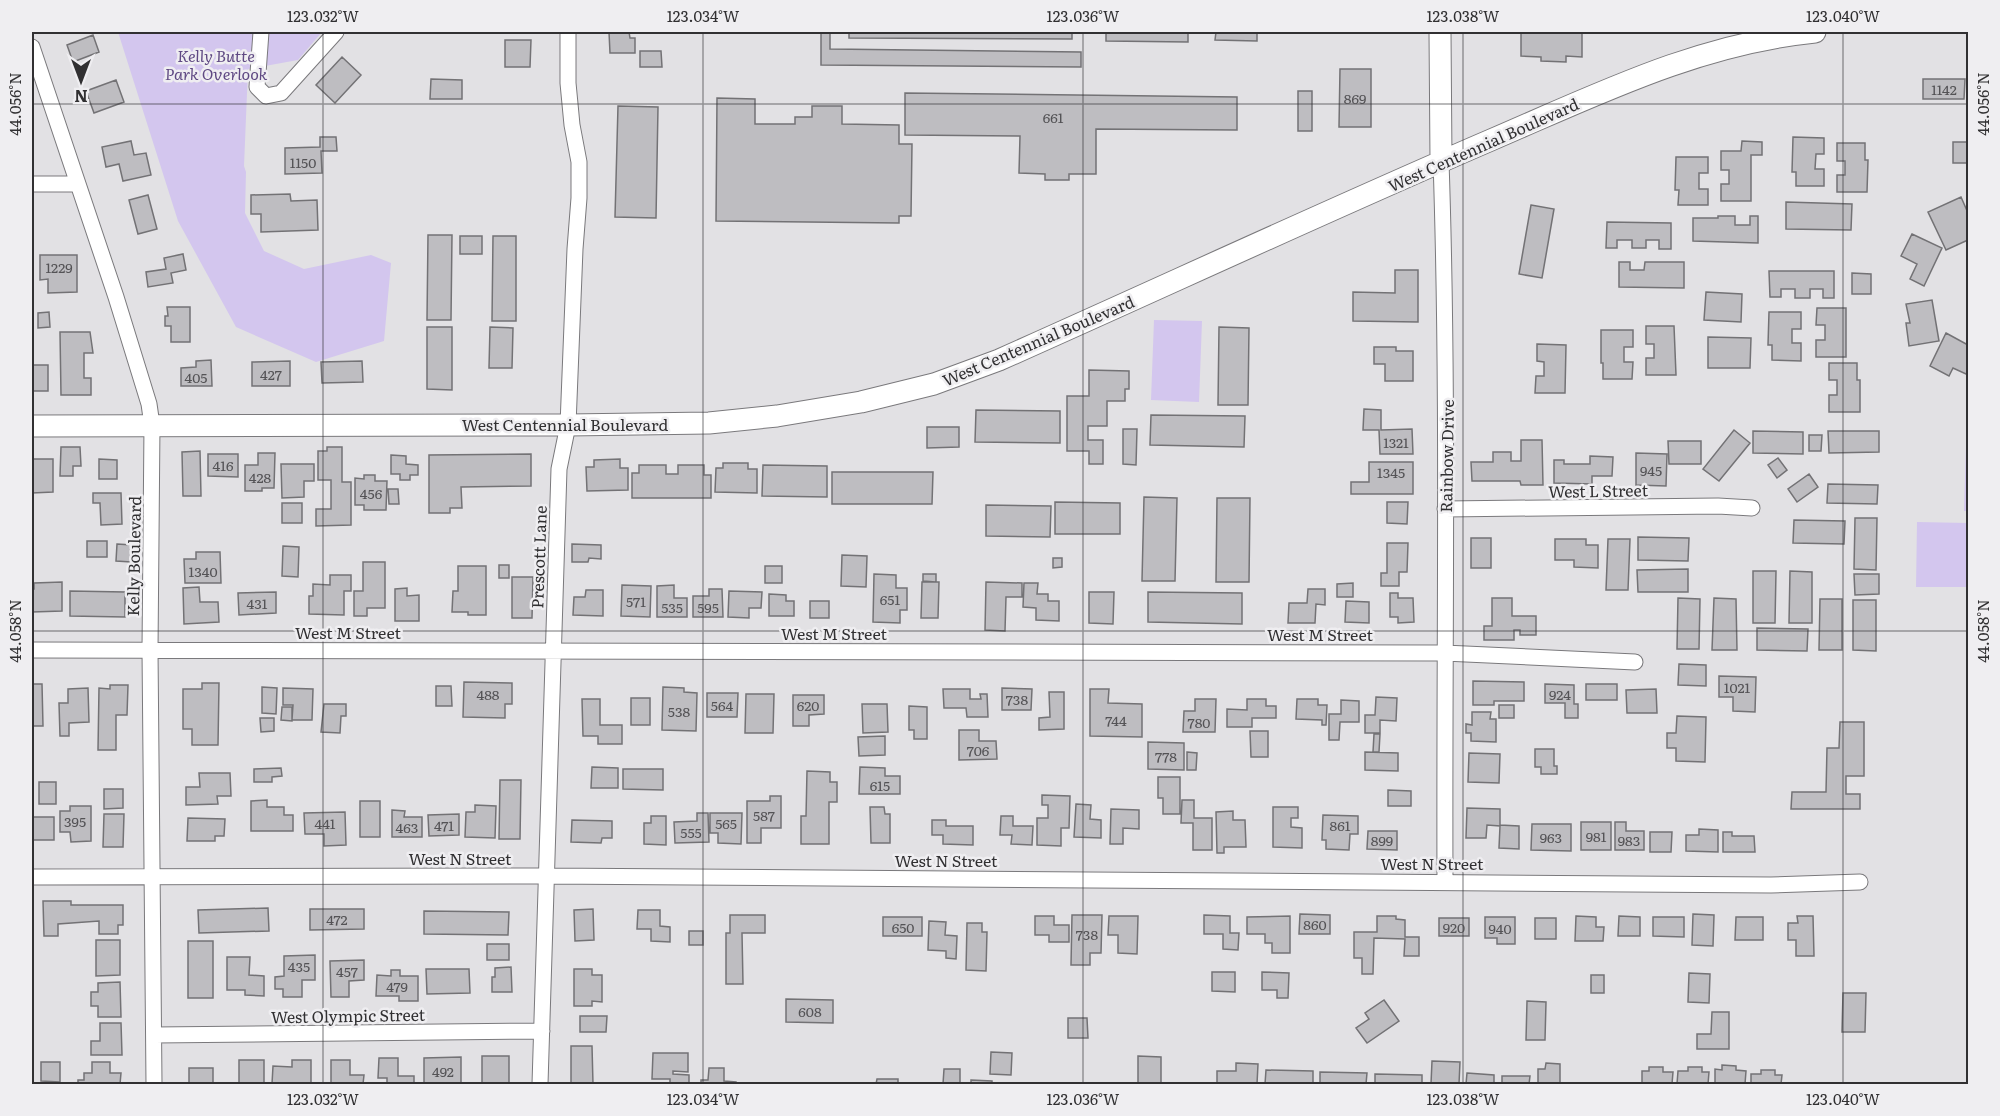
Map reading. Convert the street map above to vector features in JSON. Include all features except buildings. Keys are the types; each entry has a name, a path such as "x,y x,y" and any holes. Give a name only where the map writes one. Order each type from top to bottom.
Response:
{"main road":[{"name":"Rainbow Drive","path":"1440,32 1441,161"},
{"name":"West Centennial Boulevard","path":"32,426 709,423 777,416 861,402 934,384 999,360 1441,161 1656,69 1736,45 1815,32"}],"street":[{"path":"261,32 257,87 266,96 281,93 336,32"},
{"name":"Prescott Lane","path":"540,1084 559,469 568,425 579,198 579,162 572,125 568,83 568,32"},
{"name":"Kelly Boulevard","path":"32,47 149,404 152,425 150,650 154,1084"},
{"name":"Rainbow Drive","path":"1441,161 1447,407 1444,653 1445,881"},
{"path":"32,184 78,184"},
{"name":"West L Street","path":"1445,509 1718,506 1752,508"},
{"name":"West M Street","path":"32,650 1444,653 1635,662"},
{"name":"West N Street","path":"32,877 546,876 1771,885 1860,882"},
{"name":"West Olympic Street","path":"154,1035 542,1031"}],"green space":[{"name":"Kelly Butte Park Overlook","path":"118,32 322,32 298,60 248,69 244,166 246,172 245,213 264,251 304,269 371,255 391,263 384,341 316,362 236,327 178,221"},
{"path":"1154,320 1202,321 1199,402 1151,400"},
{"path":"1966,446 1968,447 1968,511 1964,511"},
{"path":"1917,522 1968,523 1968,587 1916,587"}]}
